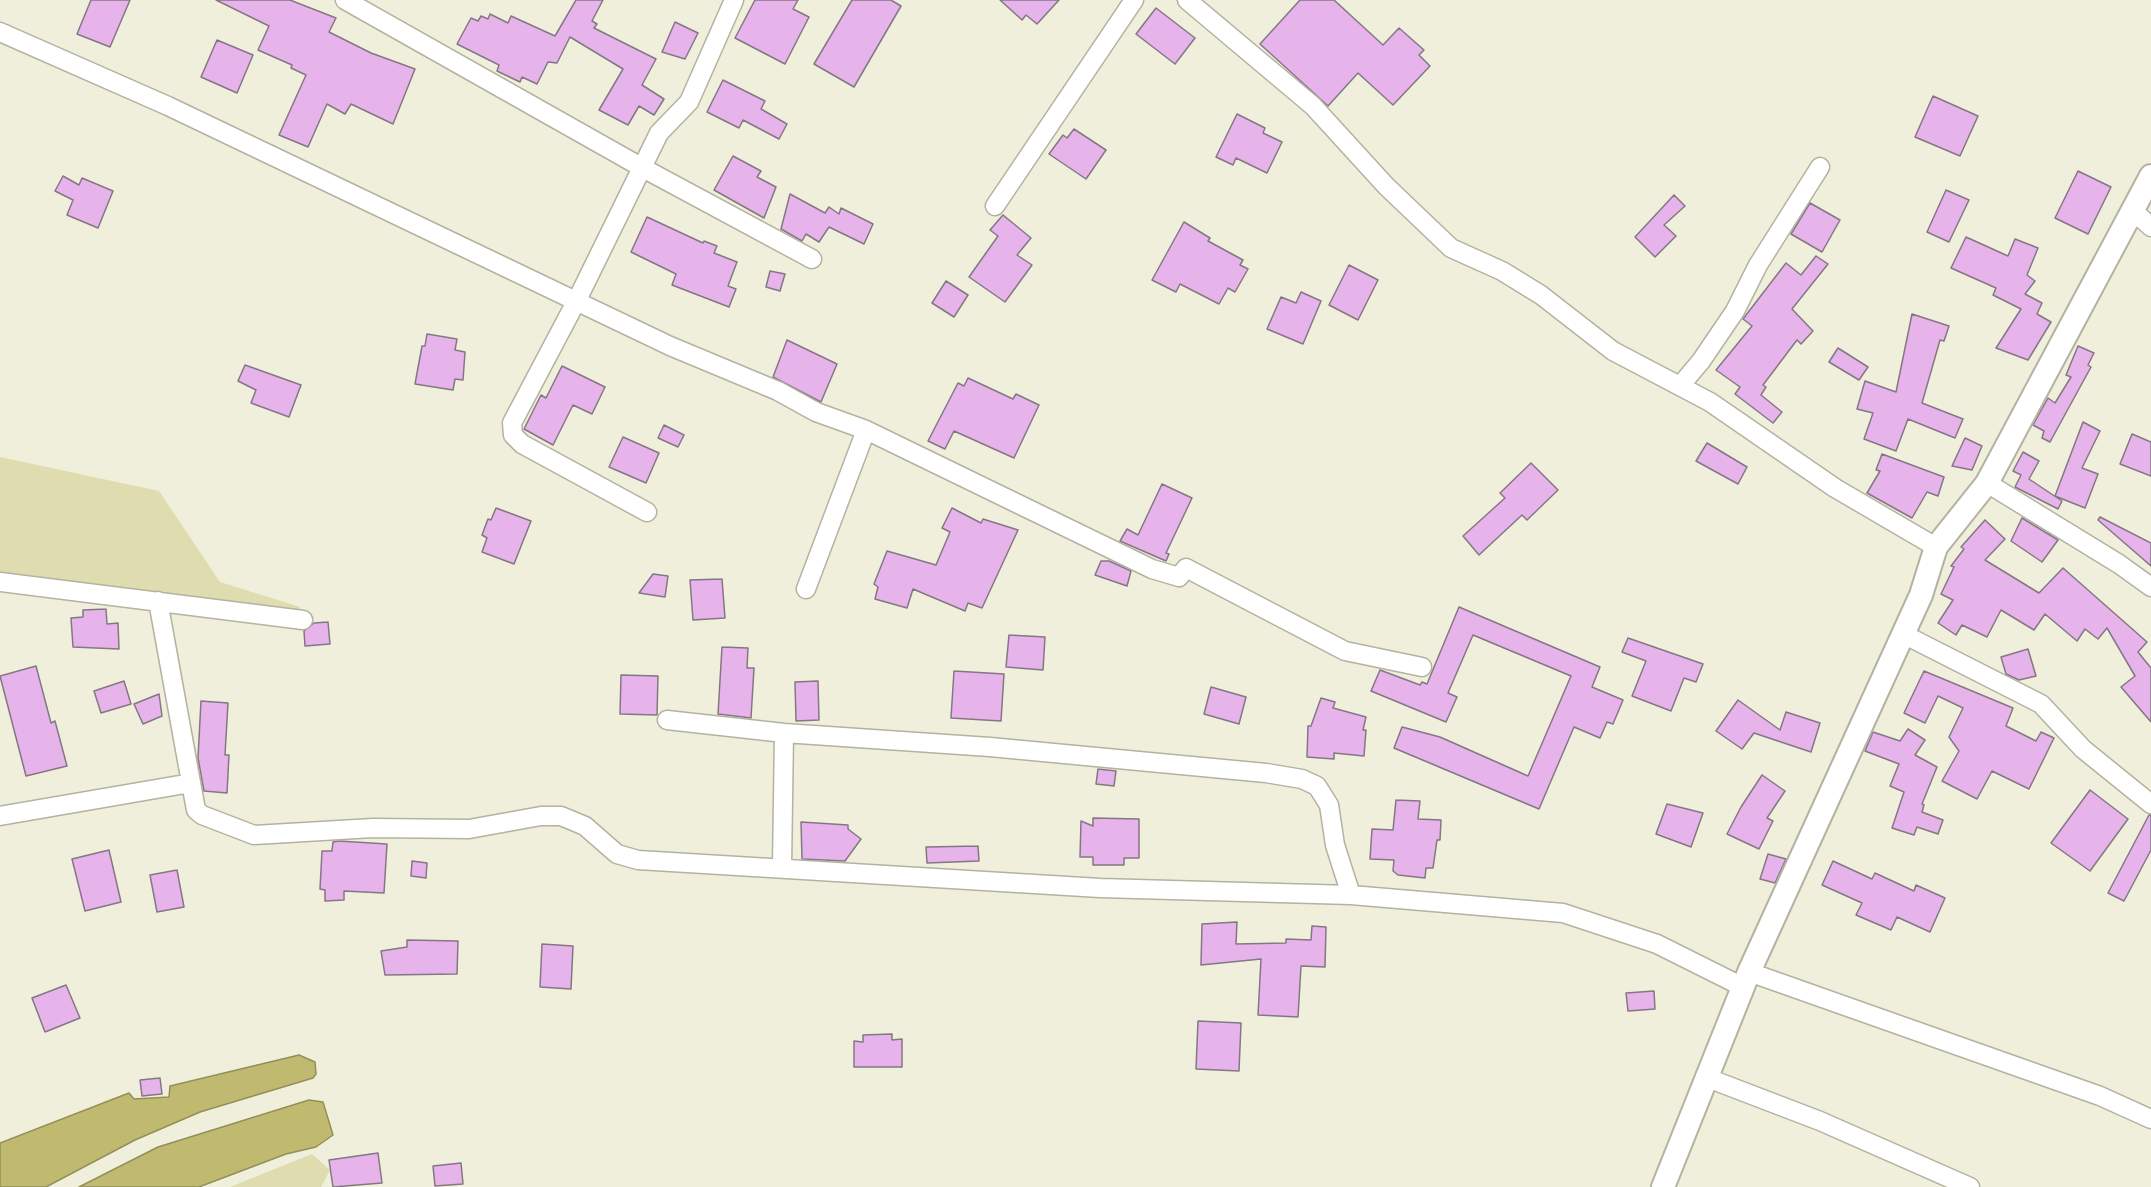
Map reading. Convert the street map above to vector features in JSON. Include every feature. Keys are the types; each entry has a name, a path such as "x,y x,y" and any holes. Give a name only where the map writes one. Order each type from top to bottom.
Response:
{"street":[{"path":"345,0 641,167 812,259"},
{"path":"647,512 522,444 513,435 512,423 577,300 659,132 689,102 734,0"},
{"path":"995,206 1134,0"},
{"path":"1187,0 1313,105 1386,186 1451,248 1512,277 1541,295 1613,351 1710,402 1774,443 1835,488 1936,547"},
{"path":"0,32 168,106 670,346 778,391 816,412 866,430 1107,544 1152,569 1179,577 1186,568 1345,651 1422,667"},
{"path":"1680,386 1701,361 1735,311 1758,265 1820,167"},
{"path":"1663,1187 1746,979 1921,595 1936,547 1987,483 2151,176"},
{"path":"2127,219 2140,217 2151,227"},
{"path":"806,590 866,430"},
{"path":"1987,483 2119,564 2151,587"},
{"path":"0,582 303,620"},
{"path":"158,601 196,810 202,815 254,835 374,828 469,829 541,816 561,816 585,826 617,854 638,860 1100,888 1351,895 1563,913 1657,944 1746,979 2100,1096 2151,1119"},
{"path":"1903,634 2041,704 2083,749 2151,804"},
{"path":"667,720 784,733 990,747 1266,773 1302,779 1317,786 1329,805 1335,845 1351,895"},
{"path":"782,867 784,733"},
{"path":"0,816 191,783"},
{"path":"1705,1077 1820,1120 1970,1187"}],"shaded area":[{"path":"0,457 159,491 220,582 300,607 295,619 0,582"},
{"path":"299,1055 315,1062 316,1074 313,1078 200,1112 135,1140 46,1187 0,1187 0,1143 129,1093 134,1099 169,1097 170,1086"},
{"path":"309,1100 323,1102 333,1135 316,1147 286,1154 199,1187 79,1187 158,1147"},
{"path":"312,1154 330,1170 321,1187 230,1187"}],"building":[{"path":"91,0 130,0 110,47 77,34"},
{"path":"216,0 290,0 336,18 329,32 371,53 415,69 393,124 351,104 345,114 327,104 308,147 279,135 306,75 291,68 292,65 258,50 269,26"},
{"path":"576,0 603,0 592,21 597,24 594,28 656,59 642,85 664,99 654,115 639,106 628,125 599,110 623,69 570,37 557,63 548,62 537,84 522,77 520,82 497,71 499,65 457,44 471,18 478,21 481,16 488,19 490,14 508,23 511,16 555,36"},
{"path":"755,0 798,0 793,9 809,17 785,64 735,38"},
{"path":"852,0 891,0 901,6 854,87 814,64"},
{"path":"1000,0 1059,0 1037,24 1026,15 1022,20"},
{"path":"1300,0 1334,0 1383,45 1399,28 1424,50 1419,55 1430,66 1393,105 1358,73 1328,106 1260,44"},
{"path":"1156,8 1195,38 1175,64 1136,34"},
{"path":"675,22 698,33 685,59 662,52"},
{"path":"217,40 253,55 237,93 201,77"},
{"path":"723,80 765,101 761,109 787,124 779,139 743,120 739,128 707,112"},
{"path":"1933,96 1978,116 1960,156 1915,137"},
{"path":"1237,114 1265,128 1263,133 1282,142 1267,173 1236,158 1233,165 1216,157"},
{"path":"1074,129 1106,150 1086,179 1049,154 1063,135 1067,138"},
{"path":"733,156 761,171 757,177 776,187 764,218 714,190"},
{"path":"2078,171 2111,187 2088,234 2055,218"},
{"path":"63,176 79,185 82,178 113,191 98,228 67,215 73,200 55,191"},
{"path":"1946,190 1969,200 1949,242 1927,232"},
{"path":"790,194 825,213 829,207 839,214 841,208 873,224 864,244 829,227 819,242 806,234 802,241 781,229"},
{"path":"1674,195 1685,206 1664,225 1676,236 1655,257 1635,237"},
{"path":"1810,203 1840,220 1822,252 1791,234"},
{"path":"1003,215 1031,238 1017,255 1032,265 1005,302 969,277 998,236 990,230"},
{"path":"647,217 703,243 704,241 717,246 714,253 737,262 728,286 736,289 729,307 672,285 676,274 631,252"},
{"path":"1184,222 1210,238 1208,241 1243,260 1240,265 1248,269 1235,292 1228,288 1219,304 1180,284 1176,292 1152,280"},
{"path":"1966,237 2008,256 2015,239 2038,248 2027,275 2035,281 2025,294 2042,303 2037,314 2051,322 2028,360 1996,348 2021,309 1993,295 1996,288 1951,268"},
{"path":"1816,256 1828,264 1792,309 1813,331 1801,344 1797,340 1763,385 1766,387 1761,395 1782,412 1773,423 1735,394 1740,387 1716,370 1752,326 1743,319 1786,263 1801,275"},
{"path":"1349,265 1378,280 1358,320 1329,305"},
{"path":"770,271 785,274 780,291 766,287"},
{"path":"946,281 968,295 954,317 932,303"},
{"path":"1301,292 1321,301 1303,344 1267,329 1281,297 1296,303"},
{"path":"1912,314 1949,326 1944,341 1940,340 1922,403 1963,419 1955,438 1908,419 1896,451 1864,439 1873,413 1857,409 1865,381 1896,392"},
{"path":"427,334 457,339 455,350 465,352 463,380 455,379 453,390 415,384 422,346 425,346"},
{"path":"787,340 837,364 821,402 773,377"},
{"path":"2078,346 2094,353 2088,365 2091,367 2050,442 2042,438 2044,431 2033,425 2048,398 2055,403 2071,377 2066,375"},
{"path":"1838,348 1868,367 1859,380 1829,362"},
{"path":"245,365 301,385 289,417 251,403 256,390 238,381"},
{"path":"562,366 605,387 592,414 573,405 553,445 524,429 541,395 546,398"},
{"path":"968,378 1013,399 1016,394 1039,405 1014,458 954,431 945,449 928,441 958,383 964,386"},
{"path":"2083,422 2100,431 2082,468 2098,474 2085,508 2055,496"},
{"path":"664,425 684,435 678,447 658,438"},
{"path":"2132,434 2151,442 2151,476 2120,464"},
{"path":"623,437 659,453 646,483 609,467"},
{"path":"1965,438 1982,446 1972,470 1952,466"},
{"path":"1707,443 1747,467 1738,484 1696,461"},
{"path":"2023,452 2039,461 2029,479 2062,501 2058,509 2015,487 2021,475 2013,471"},
{"path":"1882,454 1944,477 1938,496 1927,492 1912,518 1867,493 1880,471 1876,470"},
{"path":"1531,463 1558,490 1527,520 1522,515 1479,555 1463,536 1505,498 1500,493"},
{"path":"1162,484 1192,498 1166,553 1169,554 1166,561 1120,541 1127,529 1138,535"},
{"path":"496,508 531,521 514,564 482,552 487,538 482,535 488,519 491,520"},
{"path":"952,508 981,523 983,519 1018,530 982,608 968,603 965,611 913,589 907,608 875,599 878,587 874,584 887,551 936,565 950,532 942,528"},
{"path":"2100,517 2151,543 2151,566 2098,520"},
{"path":"2022,518 2058,540 2042,562 2011,541"},
{"path":"1985,520 2005,539 1985,560 2039,593 2063,568 2147,642 2138,652 2151,668 2151,722 2121,687 2135,676 2107,628 2098,639 2085,629 2077,641 2045,614 2034,630 2001,610 1987,637 1962,625 1956,635 1938,623 1953,600 1941,594 1954,567 1951,566 1964,549 1961,547"},
{"path":"1101,561 1109,561 1131,571 1127,586 1095,575"},
{"path":"653,574 668,576 665,597 639,593"},
{"path":"722,579 725,618 693,620 690,580"},
{"path":"1459,607 1600,667 1592,687 1623,700 1613,724 1607,722 1600,738 1574,727 1539,809 1394,748 1402,727 1440,737 1528,776 1571,676 1473,635 1448,693 1457,697 1446,722 1371,691 1380,670 1420,685 1422,682 1427,684"},
{"path":"106,609 107,624 118,623 119,649 73,647 71,618 83,617 83,610"},
{"path":"328,622 330,644 305,646 304,631 314,623"},
{"path":"1009,635 1045,637 1043,670 1006,667"},
{"path":"1628,638 1703,664 1696,682 1684,678 1671,711 1632,696 1646,661 1622,652"},
{"path":"722,647 748,648 747,668 754,668 751,718 718,714"},
{"path":"2028,649 2036,676 2019,680 2006,674 2001,657"},
{"path":"36,666 51,723 55,721 67,766 26,776 0,676"},
{"path":"954,671 1004,674 1001,721 951,718"},
{"path":"1924,671 2013,708 2006,726 2036,741 2041,732 2054,738 2029,789 1992,771 1977,799 1942,781 1959,751 1949,737 1963,708 1938,696 1925,723 1904,713"},
{"path":"621,675 658,676 657,715 620,714"},
{"path":"124,681 131,704 101,713 94,691"},
{"path":"818,681 819,720 796,721 795,682"},
{"path":"1211,687 1246,697 1239,724 1204,714"},
{"path":"159,694 162,716 143,724 134,704"},
{"path":"1321,698 1335,702 1333,708 1366,717 1363,730 1366,730 1364,756 1334,753 1334,759 1307,757 1308,726 1311,726"},
{"path":"1738,700 1780,730 1786,712 1820,723 1811,752 1754,733 1742,749 1716,731"},
{"path":"201,701 228,703 225,755 229,755 227,793 204,791 198,758"},
{"path":"1908,729 1925,740 1915,755 1937,767 1922,804 1924,805 1922,812 1943,820 1938,834 1917,827 1914,835 1892,828 1904,792 1890,786 1899,764 1865,751 1873,732 1900,741"},
{"path":"1098,769 1116,771 1114,786 1096,784"},
{"path":"1762,775 1785,791 1767,818 1773,821 1759,849 1727,834"},
{"path":"2090,790 2128,819 2090,871 2051,843"},
{"path":"1396,800 1420,801 1418,819 1441,820 1440,840 1437,840 1433,868 1426,868 1425,878 1398,875 1393,871 1394,860 1370,859 1372,829 1393,830"},
{"path":"1667,804 1703,813 1691,847 1656,834"},
{"path":"2151,815 2151,850 2124,901 2108,893"},
{"path":"1093,818 1139,819 1139,858 1124,858 1124,865 1093,865 1093,857 1080,857 1081,821 1093,826"},
{"path":"801,822 848,825 848,829 861,839 845,861 802,859"},
{"path":"333,842 387,844 384,893 344,891 344,900 325,901 325,890 320,889 322,851 332,851"},
{"path":"978,846 979,861 927,863 926,847"},
{"path":"109,850 121,902 85,911 72,859"},
{"path":"1768,854 1786,859 1775,883 1760,879"},
{"path":"412,861 427,863 426,878 411,876"},
{"path":"1833,861 1872,879 1875,873 1914,891 1916,885 1945,898 1930,932 1897,917 1891,930 1856,915 1862,903 1822,885"},
{"path":"177,870 184,907 157,912 150,875"},
{"path":"1237,922 1236,944 1286,943 1286,939 1311,940 1312,926 1326,927 1325,967 1301,966 1298,1017 1258,1015 1261,959 1201,965 1202,924"},
{"path":"407,940 458,941 457,974 385,975 381,951 407,947"},
{"path":"542,944 573,946 571,989 540,987"},
{"path":"66,985 80,1018 45,1032 32,998"},
{"path":"1654,991 1655,1009 1628,1011 1626,993"},
{"path":"1198,1021 1241,1023 1239,1071 1196,1069"},
{"path":"892,1034 892,1040 902,1039 902,1067 854,1067 854,1041 863,1042 863,1035"},
{"path":"160,1078 162,1094 142,1096 140,1080"},
{"path":"378,1153 382,1183 333,1187 329,1160"},
{"path":"461,1163 463,1184 435,1186 433,1166"}]}
